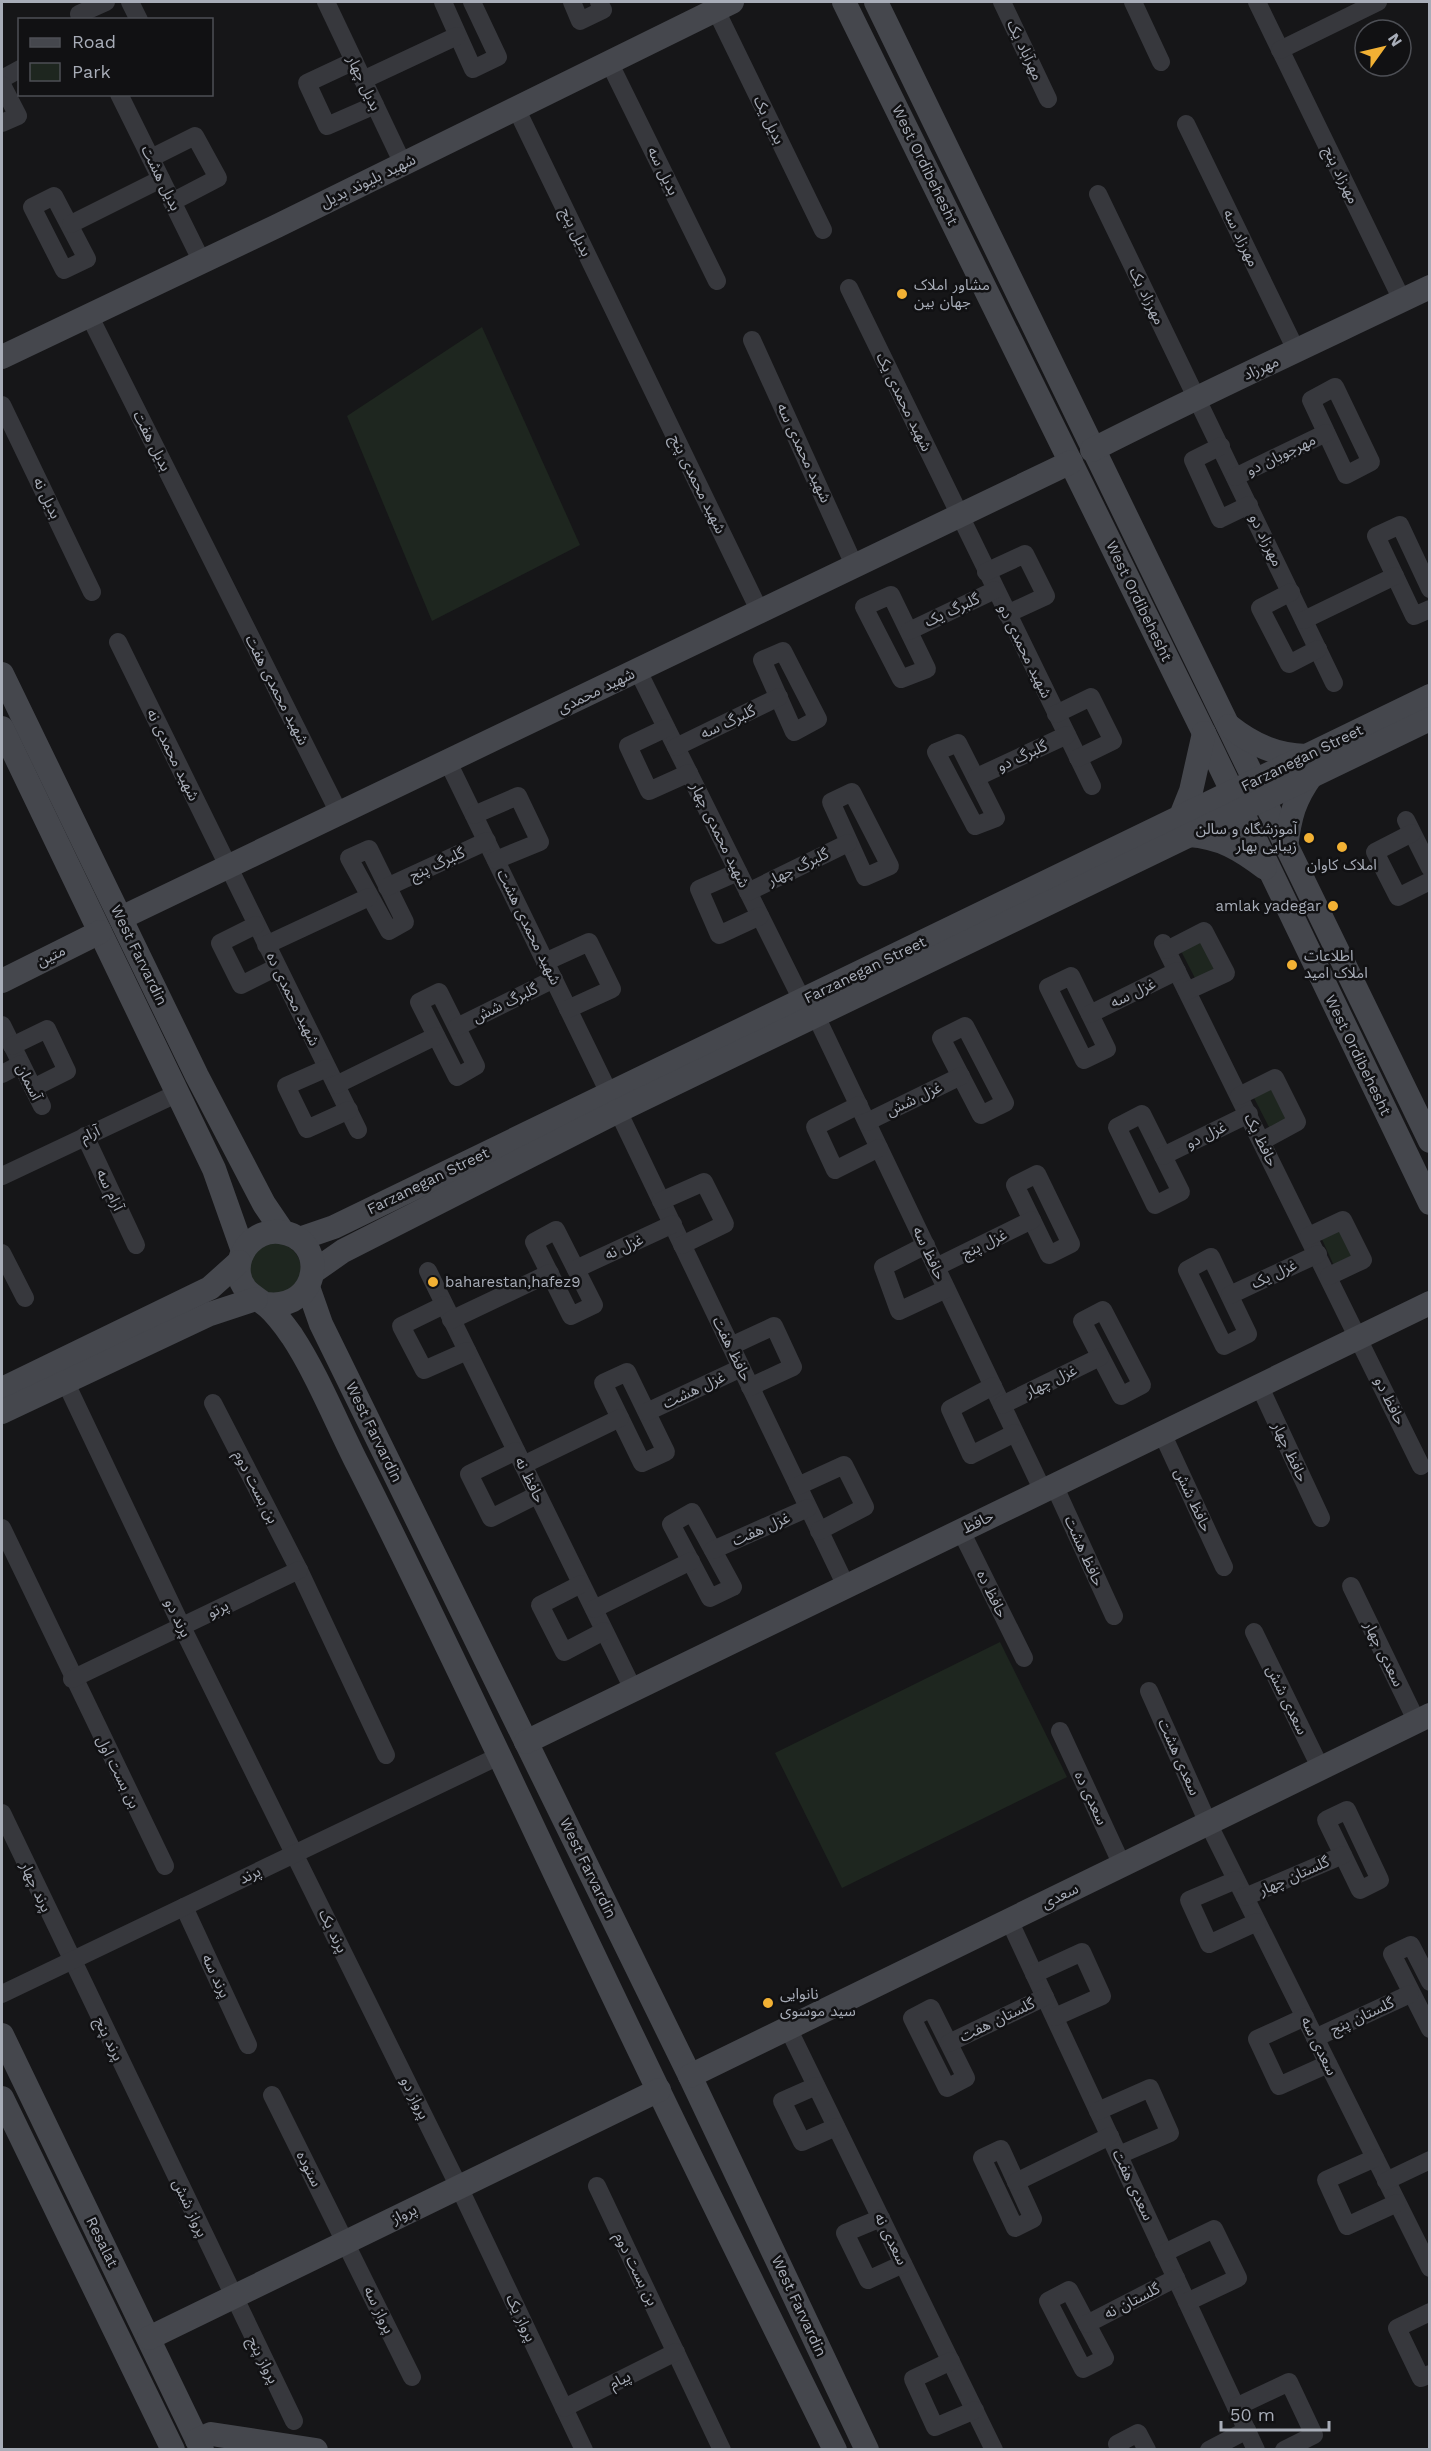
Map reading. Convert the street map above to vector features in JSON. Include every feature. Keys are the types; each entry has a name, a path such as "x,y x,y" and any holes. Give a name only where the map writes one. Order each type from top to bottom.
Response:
{"street":[{"path":"78,12 106,2"},
{"path":"130,2 138,18"},
{"name":"بدیل چهار","path":"326,2 403,164"},
{"path":"443,2 473,69 498,57 472,2"},
{"path":"572,2 580,21 603,10 599,2"},
{"name":"West Ordibehesht","path":"844,2 1204,732 1235,801 1430,1203"},
{"name":"West Ordibehesht","path":"876,2 1430,1141"},
{"name":"مهرآباد یک","path":"1002,2 1048,99"},
{"path":"1133,2 1161,62"},
{"name":"مهرزاد پنج","path":"1257,2 1402,300"},
{"path":"1280,50 1378,2"},
{"name":"شهید بلیوند بدیل","path":"2,357 403,164 720,4"},
{"name":"بدیل یک","path":"720,4 823,230"},
{"path":"363,80 457,36"},
{"path":"354,61 307,83 327,126 375,105"},
{"name":"بدیل سه","path":"609,62 717,281"},
{"path":"2,79 18,70"},
{"path":"2,85 18,116 2,123"},
{"name":"بدیل هشت","path":"120,96 202,262"},
{"name":"بدیل پنج","path":"516,108 637,356"},
{"name":"مهرزاد سه","path":"1185,124 1297,352"},
{"path":"151,158 195,136 218,178 172,202"},
{"path":"71,224 161,179"},
{"name":"مهرزاد یک","path":"1098,194 1196,398"},
{"path":"947,211 970,198"},
{"name":"مهرزاد","path":"1092,450 1430,287"},
{"name":"شهید محمدی یک","path":"849,288 959,517"},
{"name":"بدیل هفت","path":"89,315 215,566"},
{"name":"شهید محمدی سه","path":"752,340 855,567"},
{"name":"شهید محمدی پنج","path":"637,356 760,612"},
{"name":"مهرزاد دو","path":"1196,398 1334,683"},
{"name":"بدیل نه","path":"2,405 92,592"},
{"name":"مهرجویان دو","path":"1235,477 1326,433"},
{"path":"1221,446 1193,460 1220,519 1249,506"},
{"name":"شهید محمدی","path":"121,918 1071,462"},
{"name":"شهید محمدی دو","path":"959,517 1092,786"},
{"path":"1430,589 1400,525 1377,536 1414,616 1430,609"},
{"path":"986,572 1025,554 1046,596 1007,614"},
{"name":"شهید محمدی هفت","path":"215,566 339,813"},
{"path":"1304,620 1395,576"},
{"name":"گلبرگ یک","path":"909,631 995,590"},
{"path":"1291,592 1260,608 1289,664 1318,649"},
{"name":"شهید محمدی نه","path":"118,642 227,867"},
{"name":"شهید محمدی چهار","path":"638,670 760,916 809,1008"},
{"name":"West Farvardin","path":"2,674 197,1076 264,1204 291,1236"},
{"name":"Farzanegan Street","path":"1309,766 1430,696"},
{"name":"گلبرگ سه","path":"676,747 780,697"},
{"path":"1056,714 1091,697 1113,741 1078,758"},
{"name":"Farzanegan Street","path":"291,1236 319,1234 614,1102 1260,789 1309,766 1430,718"},
{"path":"1227,724 1245,738 1309,766 1290,816 1286,847"},
{"name":"West Farvardin","path":"2,728 214,1168 241,1257"},
{"path":"666,728 628,746 649,791 689,773"},
{"path":"1204,732 1185,826 1239,849 1269,871"},
{"name":"گلبرگ دو","path":"977,777 1067,735"},
{"name":"شهید محمدی هشت","path":"448,762 614,1102"},
{"path":"474,815 518,796 540,842 496,860"},
{"path":"1428,859 1409,826 1375,852 1398,897 1430,881"},
{"name":"گلبرگ پنج","path":"387,887 487,841"},
{"name":"گلبرگ چهار","path":"748,892 848,843"},
{"path":"369,849 387,887 404,924 386,931 350,856 369,849"},
{"name":"شهید محمدی ده","path":"227,867 358,1130"},
{"path":"738,872 699,890 719,935 760,916"},
{"path":"266,945 369,897"},
{"path":"256,925 220,943 235,974 241,985 277,967"},
{"name":"حافظ یک","path":"1187,992 1226,973 1204,931 1165,946 1187,992 1359,1337"},
{"name":"متین","path":"2,981 100,932"},
{"path":"545,962 589,942 612,988 568,1009"},
{"name":"غزل سه","path":"1090,1014 1177,971"},
{"name":"گلبرگ شش","path":"457,1026 554,979"},
{"path":"439,992 457,1026 475,1069 455,1077 420,1000 439,992"},
{"name":"حافظ سه","path":"809,1008 859,1105 1002,1405 1049,1488"},
{"name":"آسمان","path":"2,1024 42,1106"},
{"path":"965,1026 1005,1103 981,1115 961,1076 941,1038 965,1026"},
{"path":"12,1046 47,1029 67,1071 33,1088"},
{"path":"336,1085 436,1036"},
{"path":"2,1074 21,1064"},
{"path":"327,1068 286,1086 307,1130 349,1110"},
{"name":"غزل شش","path":"867,1122 961,1076"},
{"path":"1239,1096 1275,1078 1297,1122 1262,1141"},
{"name":"آرام","path":"2,1176 178,1093"},
{"name":"Farzanegan Street","path":"310,1280 343,1251 614,1102"},
{"name":"حافظ هفت","path":"614,1102 846,1586"},
{"path":"859,1105 815,1126 835,1170 879,1148"},
{"path":"1142,1114 1163,1156 1180,1192 1155,1205 1117,1127 1142,1114"},
{"name":"غزل دو","path":"1163,1156 1249,1114"},
{"name":"آرام سه","path":"85,1136 136,1245"},
{"path":"661,1201 704,1182 725,1224 682,1245"},
{"name":"غزل پنج","path":"936,1267 1032,1220"},
{"path":"1309,1236 1343,1220 1363,1260 1329,1276"},
{"name":"غزل نه","path":"576,1269 672,1224"},
{"path":"556,1230 576,1269 594,1305 572,1316 534,1242 556,1230"},
{"path":"2,1389 210,1288 259,1235 291,1236 307,1249 310,1280 290,1303 261,1302 210,1314 2,1412"},
{"path":"926,1245 883,1268 899,1311 946,1288"},
{"path":"2,1253 25,1298"},
{"name":"غزل یک","path":"1230,1295 1318,1254"},
{"path":"241,1257 242,1283 261,1302"},
{"name":"حافظ نه","path":"428,1271 633,1689"},
{"path":"467,1351 424,1370 401,1326 448,1312 550,1274"},
{"name":"West Farvardin","path":"310,1280 321,1324 690,2076 867,2450"},
{"name":"West Farvardin","path":"261,1302 293,1337 380,1508 658,2090 835,2450"},
{"name":"حافظ","path":"526,1742 1430,1303"},
{"path":"731,1346 774,1326 793,1367 750,1387"},
{"name":"حافظ دو","path":"1359,1337 1421,1466"},
{"name":"غزل چهار","path":"1002,1405 1100,1357"},
{"name":"غزل هشت","path":"647,1413 741,1368"},
{"path":"627,1372 647,1413 666,1452 642,1463 603,1383 627,1372"},
{"name":"پرند دو","path":"65,1381 182,1627 296,1853"},
{"name":"حافظ چهار","path":"1259,1385 1321,1518"},
{"path":"993,1386 950,1409 972,1455 1016,1433"},
{"name":"بن بست دوم","path":"213,1403 299,1570"},
{"path":"537,1495 491,1518 469,1474 519,1458 620,1418"},
{"name":"حافظ شش","path":"1162,1433 1224,1567"},
{"path":"798,1486 844,1465 865,1508 819,1531"},
{"name":"حافظ هشت","path":"1049,1488 1114,1616"},
{"name":"غزل هفت","path":"713,1550 808,1508"},
{"path":"692,1512 713,1550 733,1587 710,1598 670,1524 692,1512"},
{"path":"2,1528 72,1679"},
{"name":"حافظ ده","path":"961,1531 1023,1658"},
{"path":"594,1609 691,1561"},
{"path":"299,1570 386,1755"},
{"name":"پرتو","path":"72,1679 299,1570"},
{"path":"581,1584 540,1605 564,1652 604,1630"},
{"name":"سعدی چهار","path":"1351,1586 1423,1719"},
{"name":"سعدی شش","path":"1254,1632 1321,1768"},
{"name":"بن بست اول","path":"72,1679 165,1866"},
{"name":"سعدی هشت","path":"1149,1691 1208,1824"},
{"name":"سعدی","path":"690,2076 1423,1719"},
{"name":"سعدی ده","path":"1060,1731 1122,1865"},
{"name":"پرند","path":"2,1994 499,1756"},
{"name":"پرند چهار","path":"2,1813 70,1961"},
{"name":"سعدی سه","path":"1208,1824 1428,2262"},
{"name":"پرند یک","path":"296,1853 371,2009"},
{"name":"گلستان چهار","path":"1245,1897 1343,1855"},
{"path":"1236,1880 1189,1900 1209,1944 1257,1923"},
{"name":"پرند سه","path":"184,1907 249,2045"},
{"name":"سعدی هفت","path":"1009,1920 1256,2450"},
{"path":"1430,1982 1411,1945 1392,1954 1410,1994 1430,2029"},
{"path":"1034,1974 1082,1952 1102,1996 1054,2017"},
{"name":"پرند پنج","path":"70,1961 147,2118"},
{"name":"گلستان پنج","path":"1315,2038 1410,1994"},
{"name":"گلستان هفت","path":"949,2043 1045,1996"},
{"name":"پرواز دو","path":"371,2009 459,2187"},
{"path":"1305,2017 1257,2039 1279,2086 1328,2064"},
{"name":"سعدی نه","path":"788,2028 994,2450"},
{"name":"Resalat","path":"2,2035 199,2445"},
{"path":"816,2086 782,2101 802,2142 836,2127"},
{"path":"1098,2111 1150,2088 1170,2133 1119,2155"},
{"name":"پرواز","path":"149,2338 658,2090"},
{"name":"ستوده","path":"272,2095 346,2243"},
{"name":"Resalat","path":"2,2098 173,2450"},
{"name":"پرواز شش","path":"147,2118 232,2298"},
{"path":"1016,2182 1110,2136"},
{"path":"1375,2158 1326,2180 1347,2226 1397,2203"},
{"path":"1386,2181 1430,2160"},
{"name":"بن بست دوم","path":"597,2186 676,2352"},
{"name":"پرواز یک","path":"459,2187 584,2450"},
{"path":"881,2218 845,2233 868,2280 903,2264"},
{"path":"1164,2253 1214,2229 1238,2278 1187,2302"},
{"name":"پرواز سه","path":"346,2243 412,2377"},
{"name":"گلستان نه","path":"1087,2324 1176,2278"},
{"name":"پرواز پنج","path":"232,2298 294,2421"},
{"path":"1430,2312 1397,2328 1421,2378 1430,2374"},
{"path":"676,2352 722,2450"},
{"name":"پیام","path":"564,2408 676,2352"},
{"path":"951,2361 913,2379 935,2427 975,2410"},
{"path":"1236,2407 1289,2382 1314,2435 1284,2450"},
{"path":"1209,2450 1247,2430"},
{"path":"1120,2450 1117,2444 1138,2433 1147,2450"},
{"path":"199,2445 211,2434 316,2450"}],"green space":[{"path":"482,327 580,545 432,621 347,416"},
{"path":"1201,939 1217,972 1197,982 1180,949"},
{"path":"1274,1086 1290,1118 1270,1129 1253,1096"},
{"path":"1342,1225 1357,1258 1335,1268 1320,1235"},
{"path":"275,1243 285,1245 293,1251 299,1259 301,1269 299,1279 293,1287 285,1293 275,1295 265,1293 257,1287 251,1279 249,1269 251,1259 257,1251 265,1245"},
{"path":"1000,1642 1067,1777 842,1888 775,1753"}],"place":[{"name":"مشاور املاک جهان بین","path":"902,294"},
{"name":"آموزشگاه و سالن زیبایی بهار","path":"1309,838"},
{"name":"املاک کاوان","path":"1342,847"},
{"name":"amlak yadegar","path":"1333,906"},
{"name":"اطلاعات املاک امید","path":"1292,965"},
{"name":"baharestan,hafez9","path":"433,1282"},
{"name":"نانوایی سید موسوی","path":"768,2003"}]}
